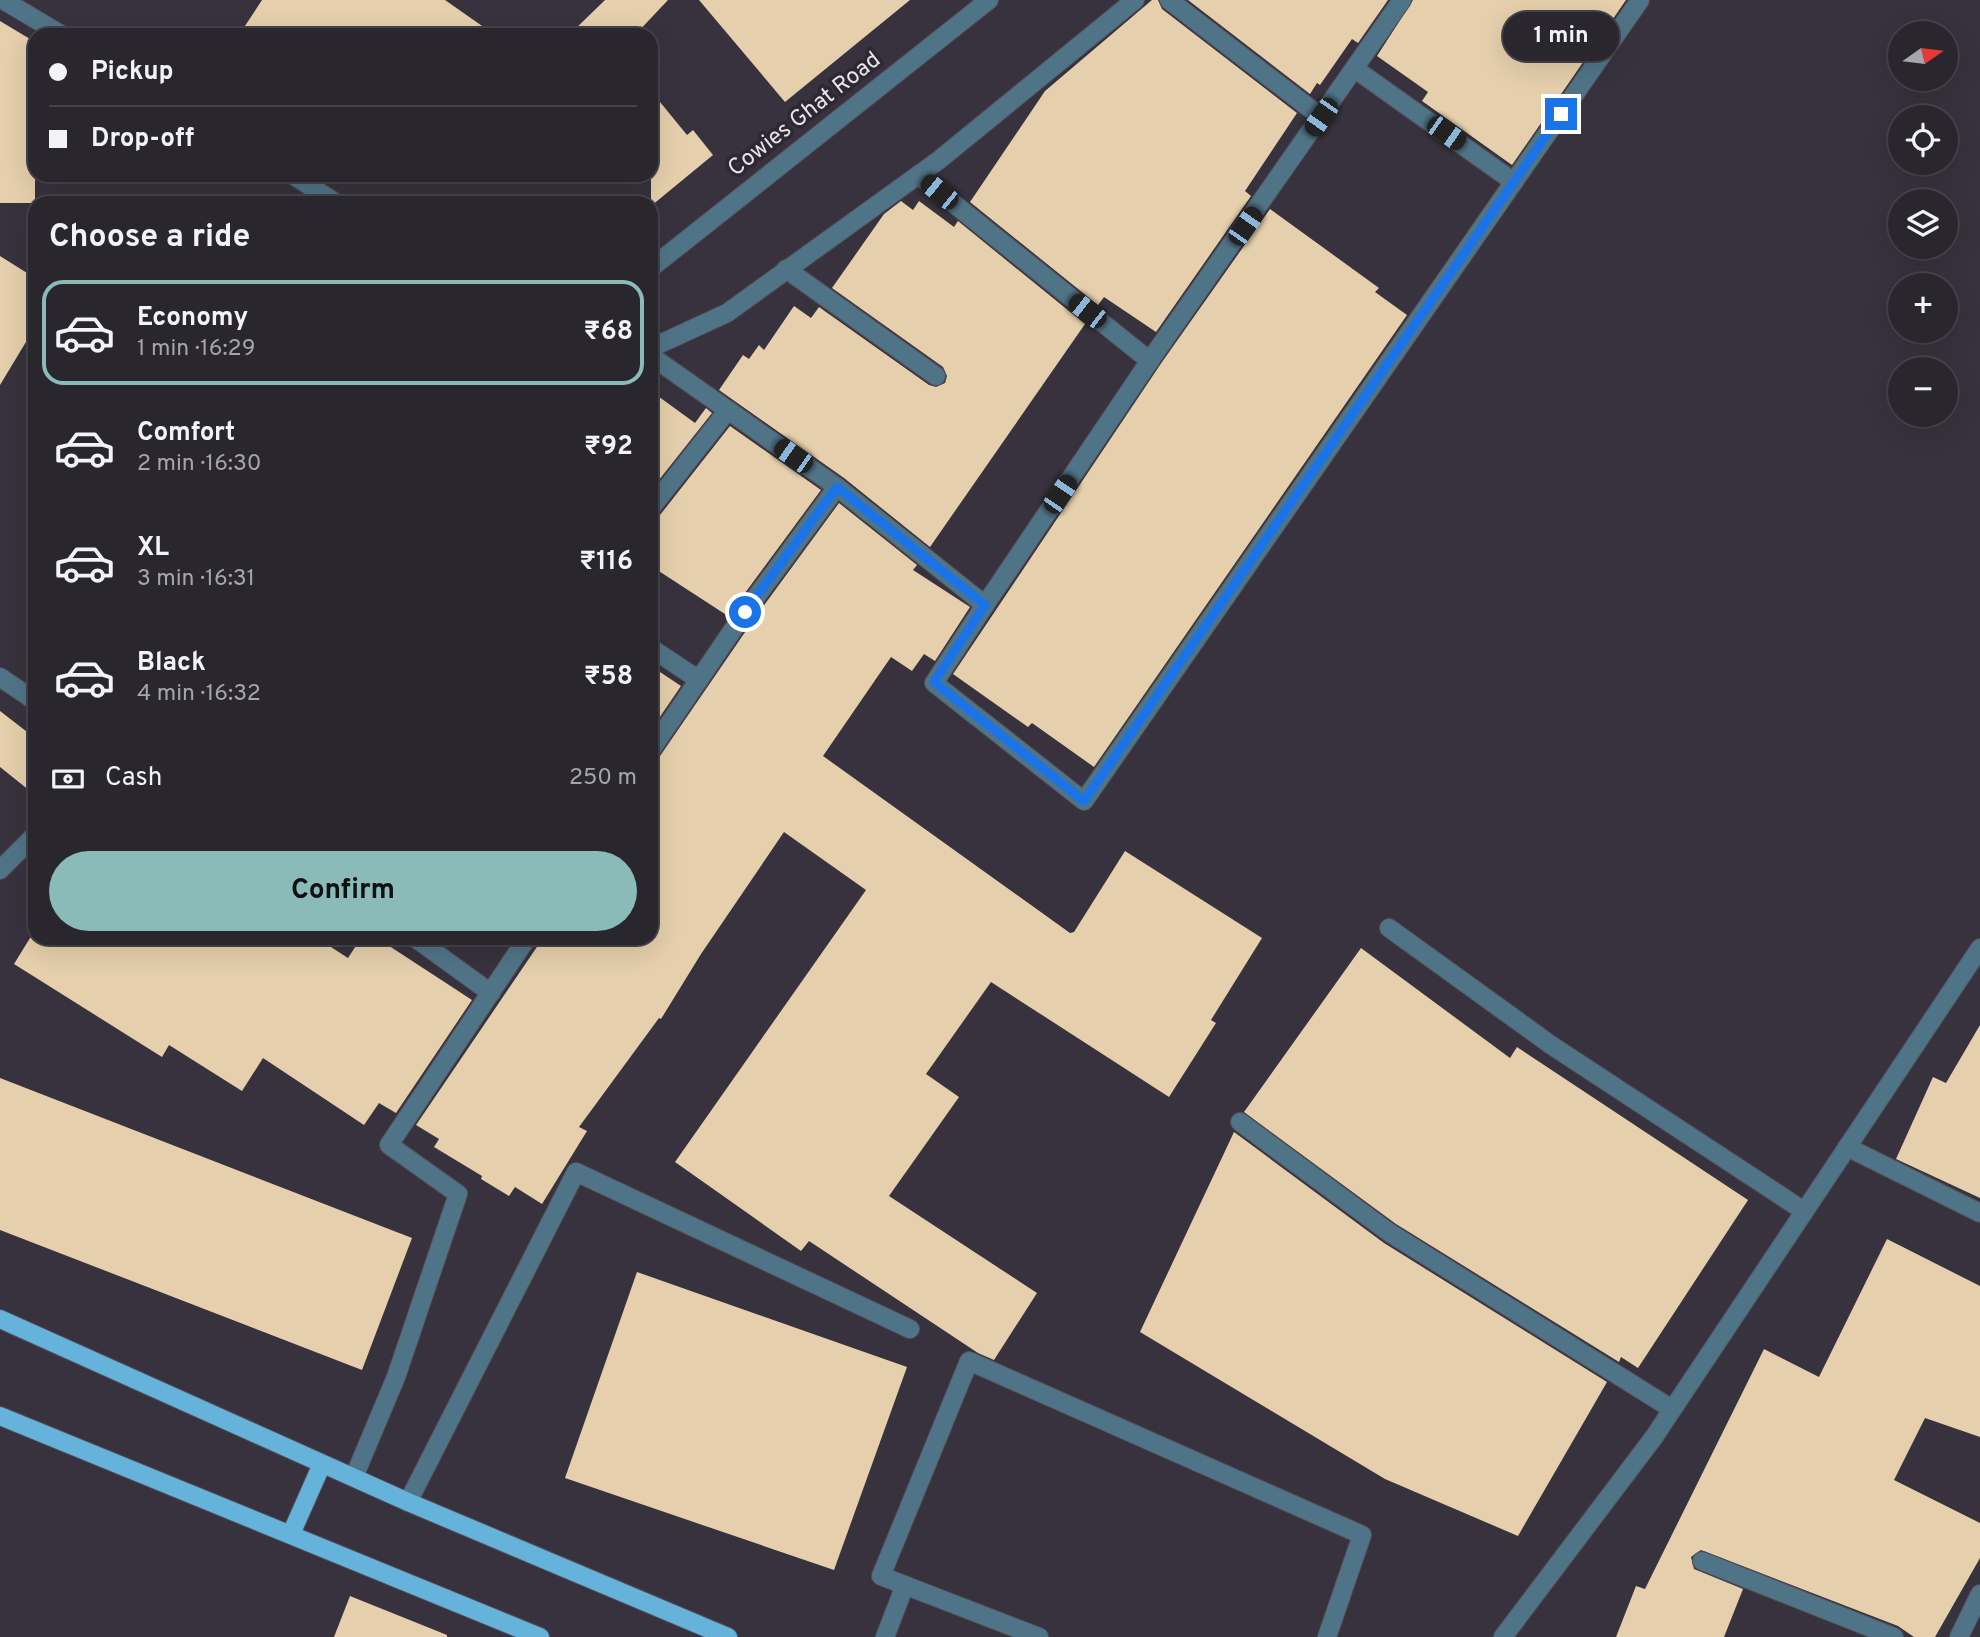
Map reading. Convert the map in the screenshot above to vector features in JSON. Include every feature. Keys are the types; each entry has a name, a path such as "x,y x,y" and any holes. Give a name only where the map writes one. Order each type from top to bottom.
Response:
{"main road":[{"path":"0,1319 408,1502 728,1637"},
{"path":"0,1416 540,1637"},
{"path":"291,1534 322,1464"}],"street":[{"path":"3,0 50,28"},
{"name":"Cowies Ghat Road","path":"658,262 989,0"},
{"path":"658,345 727,313 918,175 1135,0"},
{"path":"1169,0 1321,117"},
{"path":"1402,0 1150,362 934,682 1084,801 1640,0"},
{"path":"1355,69 1514,182"},
{"path":"918,175 1150,362"},
{"path":"304,182 325,196"},
{"path":"786,270 936,376"},
{"path":"658,361 837,487 985,605"},
{"path":"658,499 728,410"},
{"path":"658,740 837,487"},
{"path":"658,653 699,680"},
{"path":"0,677 28,696"},
{"path":"0,870 28,842"},
{"path":"1389,928 1551,1045 1804,1211"},
{"path":"425,945 491,993"},
{"path":"354,1477 396,1377 458,1194 389,1145 522,945"},
{"path":"1503,1637 1672,1409 1980,948"},
{"path":"1240,1122 1390,1233 1672,1409"},
{"path":"1847,1147 1980,1213"},
{"path":"408,1502 576,1171 909,1329"},
{"path":"1039,1637 881,1576 969,1361 1362,1535 1327,1637"},
{"path":"1702,1561 1894,1637"},
{"path":"885,1637 905,1585"},
{"path":"1959,1637 1980,1594"}],"building":[{"path":"262,0 445,0 485,28 244,28"},
{"path":"605,0 668,0 642,28 576,28"},
{"path":"699,0 910,0 785,102"},
{"path":"1152,0 1158,0 1162,9 1297,113 1245,191 1251,196 1156,332 1104,297 1098,305 970,202 1045,91"},
{"path":"1188,0 1388,0 1358,43 1352,39 1320,85 1317,83 1310,94"},
{"path":"1413,0 1626,0 1512,165 1422,101 1428,92 1377,56"},
{"path":"0,21 28,38 28,182 35,182 35,196 28,196 28,203 0,203"},
{"path":"658,100 687,135 693,130 713,155 658,200 658,196 651,196 651,182 658,182"},
{"path":"901,201 913,210 919,201 954,227 958,221 1085,324 930,547 844,478 719,390 743,355 749,359 759,345 764,350 794,306 811,318 819,307 929,385 936,387 945,383 947,376 943,367 832,288 884,214"},
{"path":"1270,209 1379,288 1375,292 1407,315 1094,767 1032,723 1028,727 953,674 1162,362"},
{"path":"0,256 28,274 28,339 0,385"},
{"path":"658,396 695,423 706,408 712,413 658,481"},
{"path":"730,426 821,490 728,616 658,571 660,515"},
{"path":"839,503 917,565 913,570 970,607 935,661 924,654 912,671 891,657 823,756 1070,933 1074,932 1125,851 1262,938 1211,1020 1216,1023 1169,1097 991,982 926,1074 959,1097 889,1196 1037,1293 994,1360 978,1353 809,1241 801,1251 675,1162 866,890 784,832 701,954 661,1019 659,1018 579,1127 587,1131 542,1204 515,1187 509,1196 481,1179 482,1176 434,1147 439,1139 416,1125 538,945 658,945 658,757"},
{"path":"658,671 681,686 658,720"},
{"path":"0,711 28,733 28,789 0,767"},
{"path":"28,941 28,945 328,945 348,958 356,945 388,945 472,1000 396,1113 379,1103 364,1125 263,1058 242,1091 169,1045 162,1057 14,964"},
{"path":"1361,948 1510,1058 1517,1047 1748,1200 1638,1368 1621,1357 1619,1362 1396,1224 1244,1112"},
{"path":"1980,1025 1980,1198 1896,1159 1933,1077 1946,1083"},
{"path":"0,1078 412,1238 362,1370 0,1230"},
{"path":"1234,1132 1384,1243 1607,1382 1518,1536 1385,1479 1140,1332"},
{"path":"1887,1239 1980,1286 1980,1437 1925,1418 1894,1480 1980,1523 1980,1558 1935,1637 1914,1637 1898,1626 1701,1550 1691,1557 1694,1569 1743,1589 1724,1637 1616,1637 1636,1586 1645,1589 1764,1349 1819,1377"},
{"path":"637,1272 907,1367 834,1570 565,1478"},
{"path":"350,1596 447,1635 447,1637 334,1637"}],"route":[{"path":"745,612 837,487 985,605 934,682 1084,801 1561,114"}]}
